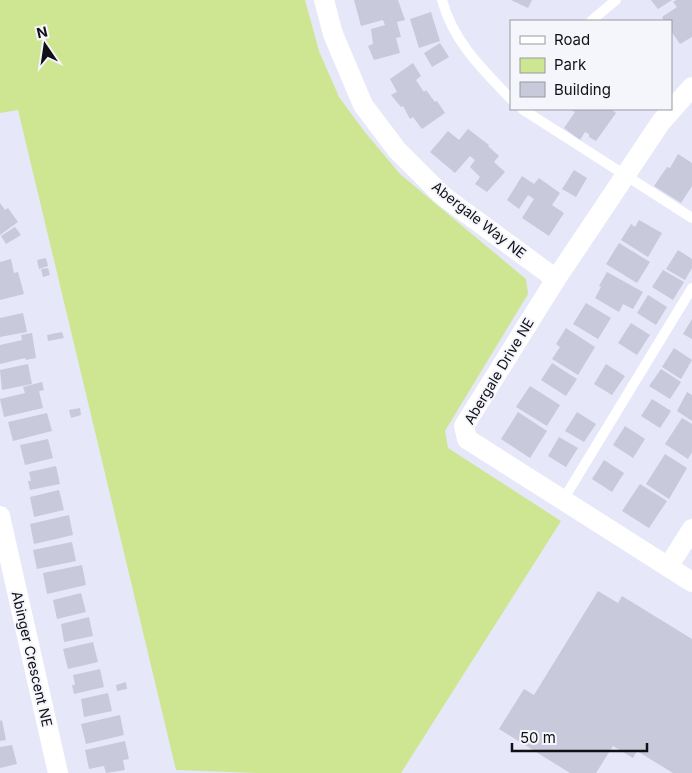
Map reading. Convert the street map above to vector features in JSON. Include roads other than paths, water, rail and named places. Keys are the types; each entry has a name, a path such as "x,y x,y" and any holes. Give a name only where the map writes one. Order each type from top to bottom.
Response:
{"street":[{"name":"Abergale Way NE","path":"324,0 333,34 363,105 397,150 443,196 556,279"},
{"name":"Abergale Drive NE","path":"672,110 692,87"},
{"name":"Abergale Drive NE","path":"672,110 661,122 624,176 556,279 464,426 467,439 692,582"},
{"name":"Abinger Crescent NE","path":"0,516 58,773"},
{"path":"668,567 692,528"}],"lane":[{"path":"442,0 446,15 470,56 510,98"},
{"path":"592,20 616,0"},
{"path":"524,110 692,218"},
{"path":"563,500 692,288"}]}
